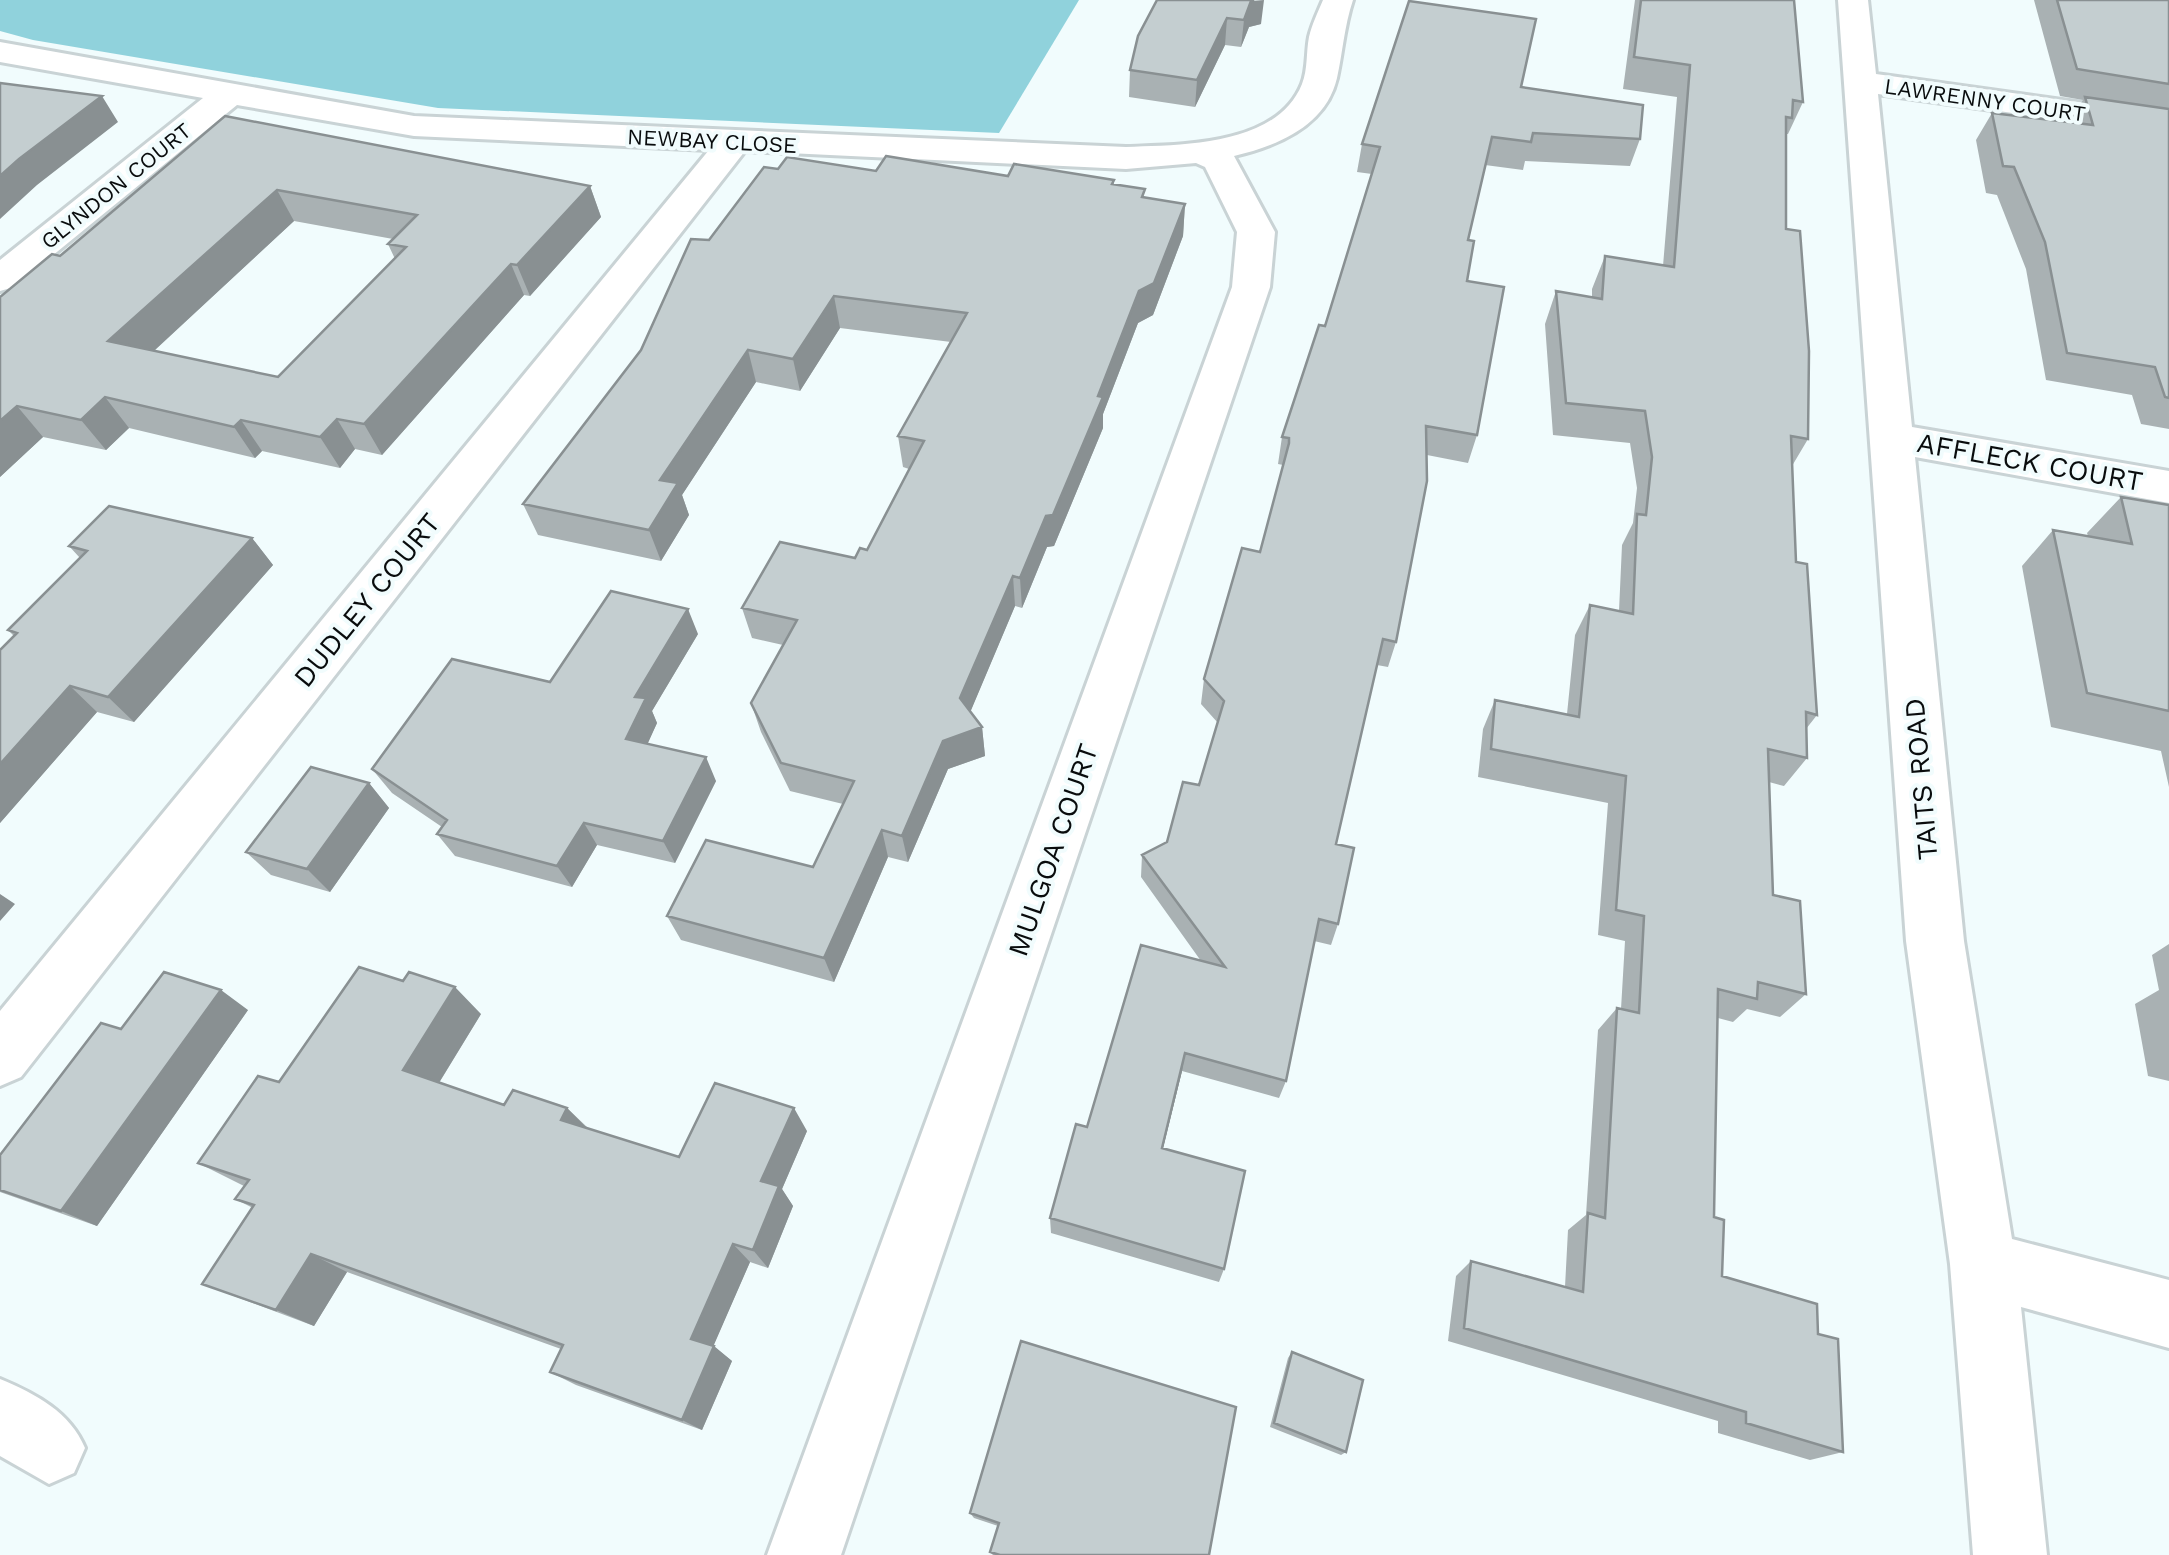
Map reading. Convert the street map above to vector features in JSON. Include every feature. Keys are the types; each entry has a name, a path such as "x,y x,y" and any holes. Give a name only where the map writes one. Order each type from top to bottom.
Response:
{"street":[{"name":"NEWBAY CLOSE","path":"0,52 414,126 1126,158 1206,154 1246,143 1292,119 1318,86 1325,36 1338,0"},
{"name":"TAITS ROAD","path":"1853,0 1935,941 1983,1264 2010,1555"},
{"name":"LAWRENNY COURT","path":"1860,82 2169,126"},
{"name":"GLYNDON COURT","path":"0,279 232,94"},
{"name":"DUDLEY COURT","path":"0,1057 734,143"},
{"name":"MULGOA COURT","path":"804,1555 1251,287 1256,232 1219,160 1206,154"},
{"name":"AFFLECK COURT","path":"1891,438 2169,487"},
{"path":"1983,1264 2169,1314"}],"shaded area":[{"path":"0,0 1079,0 999,133 438,108 33,40 0,31"}],"building":[{"path":"1157,0 1254,0 1244,20 1227,18 1197,80 1130,70 1138,36"},
{"path":"1641,0 1794,0 1803,102 1793,100 1792,118 1786,117 1786,229 1800,231 1809,351 1808,439 1791,436 1796,562 1807,564 1817,715 1806,712 1807,758 1768,749 1773,895 1800,901 1806,994 1758,982 1757,999 1718,989 1714,1217 1724,1220 1722,1276 1817,1304 1818,1334 1838,1339 1843,1452 1746,1423 1746,1412 1464,1328 1471,1261 1583,1292 1588,1213 1605,1218 1617,1008 1639,1013 1644,916 1616,910 1626,776 1491,749 1495,700 1579,717 1590,605 1633,614 1637,514 1646,515 1652,457 1645,411 1566,403 1556,291 1602,299 1605,256 1674,267 1690,65 1634,57"},
{"path":"2057,0 2169,0 2169,84 2077,69"},
{"path":"1409,1 1536,19 1521,87 1643,105 1640,139 1533,133 1531,142 1492,137 1468,240 1474,241 1467,281 1504,287 1477,435 1426,426 1427,481 1396,642 1383,639 1336,844 1354,848 1338,924 1319,919 1286,1081 1185,1053 1162,1148 1245,1171 1224,1269 1050,1218 1076,1124 1087,1127 1141,945 1225,967 1142,855 1167,842 1183,782 1199,785 1224,701 1204,679 1242,548 1260,552 1289,443 1289,438 1282,437 1319,325 1325,326 1380,147 1362,144"},
{"path":"0,83 102,96 0,176"},
{"path":"2085,97 2169,109 2169,398 2165,397 2155,367 2067,353 2045,242 2014,167 2003,166 1992,113 2093,125"},
{"path":"225,116 590,186 517,265 511,264 364,424 337,419 320,437 241,420 234,427 105,397 81,420 17,406 0,421 0,297 52,254 60,256","holes":["277,190 417,215 388,244 406,247 278,377 108,341"]},
{"path":"886,156 1008,176 1014,164 1114,180 1112,184 1145,189 1142,197 1185,204 1154,283 1139,291 1098,396 1103,397 1053,515 1046,516 1020,578 1013,576 960,698 982,727 943,741 902,836 882,830 824,958 667,916 706,840 813,867 854,781 781,763 751,703 797,620 742,608 780,542 855,558 860,548 867,550 924,441 898,436 967,313 834,296 793,359 748,350 660,480 678,483 649,530 523,504 641,350 691,239 709,240 764,167 778,169 787,157 876,171"},
{"path":"2121,497 2169,505 2169,711 2087,693 2053,530 2132,544"},
{"path":"109,506 252,538 108,697 70,686 0,764 0,650 17,633 8,630 87,551 69,546"},
{"path":"611,591 688,609 635,697 646,698 626,739 706,757 663,841 584,823 557,866 437,834 447,820 372,769 452,659 550,682"},
{"path":"311,767 369,783 307,869 246,852"},
{"path":"359,967 403,981 409,972 455,987 403,1070 504,1105 513,1090 567,1108 561,1120 679,1157 715,1083 794,1108 761,1181 779,1186 753,1250 733,1244 691,1339 714,1346 682,1420 550,1372 563,1345 311,1254 276,1310 202,1284 254,1205 235,1199 249,1180 198,1163 258,1076 279,1082"},
{"path":"164,972 221,990 61,1211 0,1190 0,1155 101,1023 121,1029"},
{"path":"1021,1341 1236,1407 1209,1555 990,1552 999,1523 970,1513"},
{"path":"1292,1352 1363,1380 1346,1452 1274,1423"}]}
